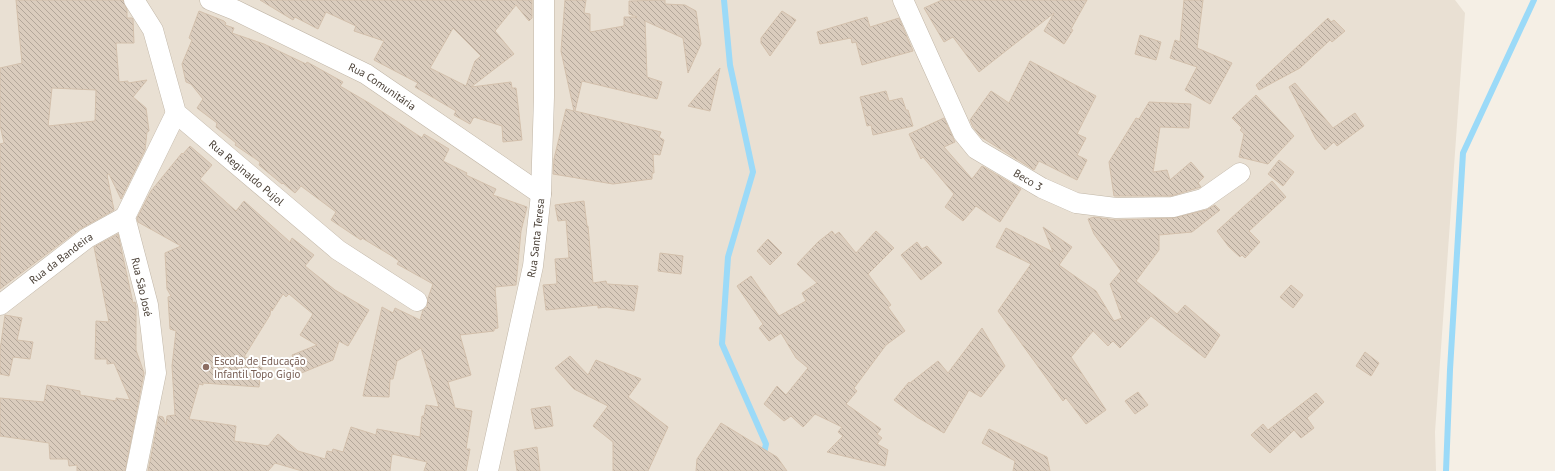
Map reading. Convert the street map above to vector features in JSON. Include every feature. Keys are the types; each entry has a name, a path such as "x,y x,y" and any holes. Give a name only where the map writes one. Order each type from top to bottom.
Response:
{"street":[{"path":"125,217 176,113 153,30 134,0"},
{"name":"Rua Comunitária","path":"210,0 235,10 366,74 541,194"},
{"name":"Rua Santa Teresa","path":"488,471 533,266 541,194 544,96 544,0"},
{"name":"Beco 3","path":"903,0 963,133 976,149 1042,188 1076,203 1116,208 1173,207 1203,199 1240,173"},
{"name":"Rua Reginaldo Pujol","path":"176,113 338,250 417,301"},
{"name":"Rua da Bandeira","path":"0,305 87,238 125,217"},
{"name":"Rua São José","path":"125,217 148,305 156,373 136,471"}],"shaded area":[{"path":"0,0 1455,0 1465,13 1435,432 1436,471 0,471"}],"building":[{"path":"16,0 123,0 127,10 127,18 133,19 134,43 116,43 119,82 128,81 128,83 147,80 133,97 146,108 149,131 147,132 145,150 121,199 109,174 107,175 114,210 80,229 0,289 0,144 4,143 0,125 0,68 22,63","holes":["52,88 96,90 95,121 48,126"]},
{"path":"260,0 532,0 532,18 529,21 516,5 495,31 514,54 471,87 511,82 512,88 516,88 522,140 503,142 502,126 474,117 470,124 454,115 456,111 415,87 418,83 374,60 384,41 354,31 356,26 326,12 318,29 295,17 293,20","holes":["453,28 481,56 475,61 466,86 430,68"]},
{"path":"565,0 586,0 584,13 590,14 590,32 624,26 624,17 637,17 629,14 629,1 665,0 665,4 685,5 696,11 701,44 688,73 683,38 645,21 647,77 662,82 657,99 582,81 575,111 661,132 659,137 664,140 660,155 653,154 654,173 652,173 652,179 613,184 553,174 554,159 566,109 574,111 561,51"},
{"path":"942,0 1087,0 1071,29 1073,30 1064,44 1044,31 1054,13 979,72 953,37 944,42 924,8"},
{"path":"1184,0 1203,0 1197,48 1232,63 1210,104 1185,90 1197,67 1170,58 1175,40 1180,42"},
{"path":"199,11 224,21 226,23 225,25 234,28 232,33 264,44 306,64 307,62 343,82 340,86 422,138 424,134 449,149 443,161 467,173 466,175 496,189 493,195 527,207 521,231 516,285 495,287 498,328 494,329 494,331 460,335 471,375 448,382 455,408 472,411 466,449 470,449 466,471 424,471 427,462 392,454 390,471 302,471 275,463 268,471 148,471 159,416 163,417 166,425 167,416 175,415 172,366 176,331 170,329 168,297 171,296 167,289 165,253 181,246 138,222 137,218 151,191 182,153 183,154 190,146 212,165 200,179 236,211 244,201 290,242 292,238 314,255 305,266 335,290 369,310 348,346 339,341 333,360 299,374 292,355 317,345 300,335 313,314 289,294 286,297 283,294 272,311 271,308 270,315 244,357 263,360 259,387 199,384 189,419 236,426 234,441 268,446 278,434 298,451 325,459 327,451 332,452 333,449 343,452 351,427 376,435 377,429 420,437 422,416 424,416 426,405 439,407 421,348 397,361 393,379 390,379 389,397 363,396 382,307 393,313 395,308 420,320 423,310 427,307 428,298 433,284 397,264 399,261 392,256 362,238 361,240 331,220 336,212 301,186 295,193 283,183 282,184 259,165 260,162 235,145 236,143 216,127 217,123 197,108 203,99 191,84 186,82 182,64 192,40 189,38"},
{"path":"782,11 796,20 770,56 761,43 761,38"},
{"path":"867,17 870,27 899,18 913,51 862,65 856,42 852,43 851,38 820,44 817,32"},
{"path":"1328,18 1331,22 1334,20 1345,31 1332,42 1330,40 1300,68 1259,90 1256,85"},
{"path":"1140,35 1161,42 1156,60 1135,54"},
{"path":"1030,61 1096,96 1077,134 1086,138 1077,155 1087,160 1077,180 1039,161 1034,170 981,137 973,127 970,120 991,91 1009,103"},
{"path":"720,68 710,111 688,106"},
{"path":"1295,83 1333,128 1355,113 1364,126 1337,146 1334,142 1325,150 1316,139 1289,87"},
{"path":"886,91 889,101 902,98 913,126 873,135 871,125 867,126 860,97"},
{"path":"1256,95 1294,136 1268,164 1239,157 1244,134 1240,130 1242,128 1232,118"},
{"path":"1149,102 1191,104 1189,128 1160,127 1153,172 1167,170 1170,180 1191,162 1204,177 1198,183 1201,187 1171,196 1114,196 1109,162 1136,118 1139,119"},
{"path":"944,118 955,142 944,147 972,179 982,166 1021,189 1000,222 976,206 963,221 945,207 954,194 923,157 921,159 909,134"},
{"path":"1279,160 1294,172 1283,186 1268,174"},
{"path":"1272,181 1286,197 1249,231 1260,242 1245,258 1242,255 1240,257 1229,247 1217,231"},
{"path":"584,201 588,226 593,283 606,281 607,284 638,286 634,311 607,307 598,308 598,305 546,310 543,285 557,284 555,259 569,258 566,220 558,221 555,205"},
{"path":"1215,205 1220,210 1192,232 1159,235 1159,250 1136,281 1177,314 1185,305 1220,335 1205,358 1151,316 1120,348 1113,341 1108,346 1093,331 1071,357 1106,410 1086,424 1066,398 1063,401 998,311 1031,264 996,247 1006,228 1053,252 1043,227 1072,247 1059,265 1096,291 1114,321 1122,318 1110,284 1121,271 1094,234 1088,219 1094,217 1116,220 1173,218 1206,210"},
{"path":"832,231 835,235 839,232 856,253 876,231 894,248 868,274 891,305 888,307 905,331 886,345 854,388 857,391 846,404 881,429 877,434 882,438 877,444 888,450 885,466 827,452 843,436 838,432 842,427 815,414 803,427 791,416 784,421 764,404 777,386 786,395 808,368 796,358 781,333 769,341 759,328 763,324 737,286 751,276 779,316 806,301 802,293 817,283 797,264 818,242"},
{"path":"118,234 133,303 135,302 136,306 136,350 144,373 125,471 77,471 77,465 69,466 68,459 50,459 49,443 0,436 0,398 44,402 47,385 80,391 80,395 116,401 116,398 130,400 114,363 107,364 107,359 95,359 96,321 109,322 94,247"},
{"path":"768,239 782,253 770,265 757,251"},
{"path":"917,242 922,249 927,246 942,263 921,280 901,255"},
{"path":"660,253 683,256 681,274 658,271"},
{"path":"1291,285 1303,295 1293,308 1280,297"},
{"path":"5,315 22,318 17,340 33,342 30,359 13,357 9,376 0,374 0,350"},
{"path":"982,328 1005,366 981,397 969,390 944,433 917,417 894,400 909,382 910,383 938,361 948,373"},
{"path":"1365,352 1379,363 1371,376 1356,366"},
{"path":"570,356 588,375 596,360 641,379 628,397 668,427 648,471 613,471 613,442 593,426 608,406 574,389 555,368"},
{"path":"1138,392 1148,405 1135,414 1125,401"},
{"path":"1316,393 1324,402 1307,418 1314,428 1301,438 1294,430 1270,453 1251,435 1263,424 1268,430"},
{"path":"550,406 553,426 535,429 531,409"},
{"path":"721,423 777,457 787,471 696,471 697,459"},
{"path":"989,429 1047,457 1050,471 1013,471 1015,461 982,443"},
{"path":"537,447 540,471 517,471 514,451"}],"waterway":[{"path":"724,0 730,65 753,172 728,257 722,344 766,444 760,471"},
{"path":"1446,471 1450,370 1463,153 1534,0"}],"place":[{"name":"Escola de Educação Infantil Topo Gigio","path":"206,367"}]}
